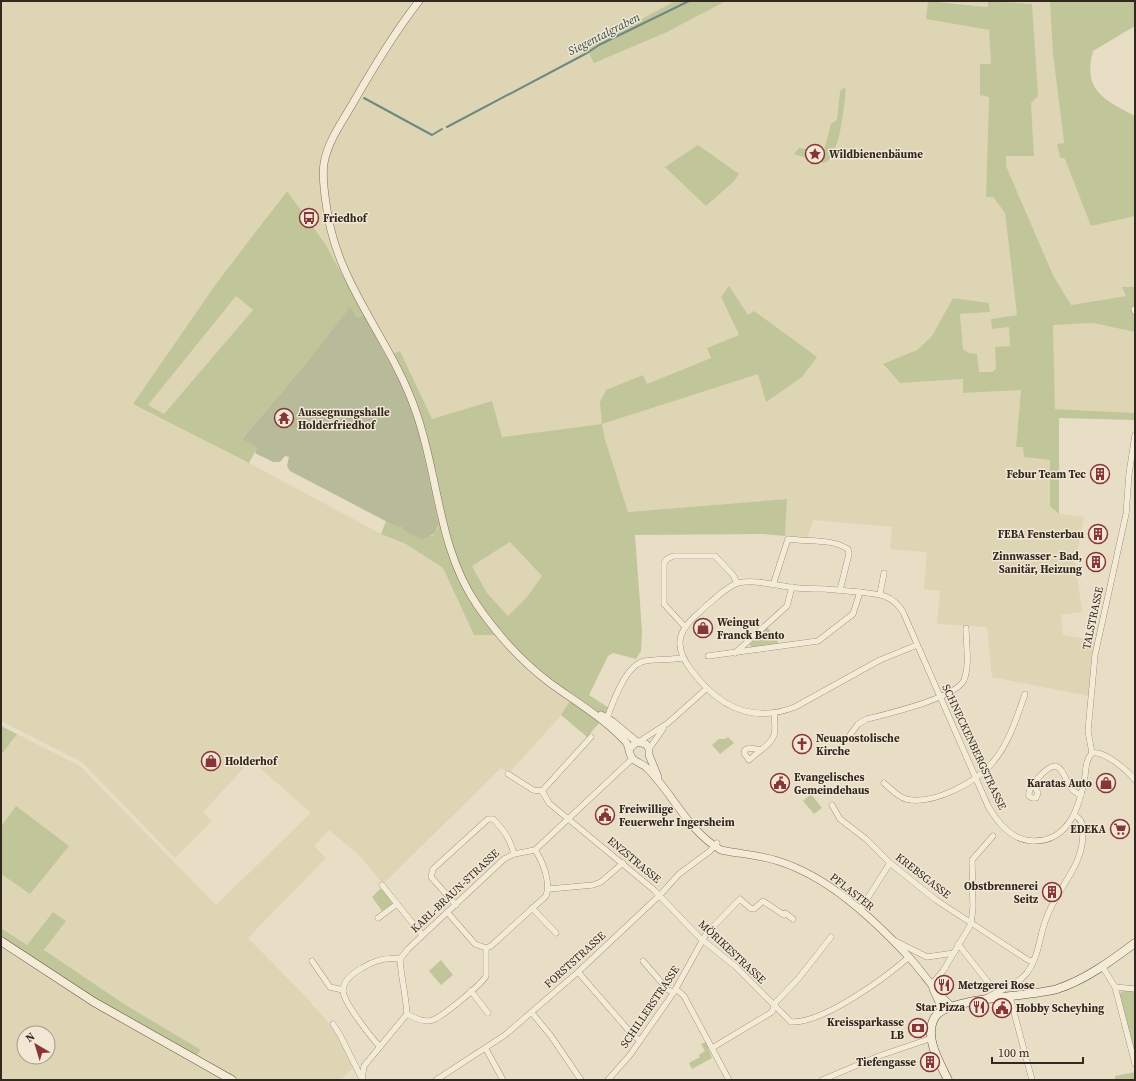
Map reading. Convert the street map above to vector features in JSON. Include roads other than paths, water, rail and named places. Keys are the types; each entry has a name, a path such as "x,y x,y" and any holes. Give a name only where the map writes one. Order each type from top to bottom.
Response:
{"main road":[{"path":"1,941 94,1002 232,1080"},
{"path":"948,1080 937,1055 932,1038 933,1022 941,1011 984,999 1045,992 1065,986 1102,966 1135,943"}],"street":[{"path":"419,1 391,40 328,149 324,161 324,177 328,223 334,249 412,398 421,427 447,539 464,581 476,603 507,643 533,669 590,710 630,748 630,755 632,759 639,762 663,788"},
{"name":"TALSTRASSE","path":"1092,753 1088,731 1095,655 1126,514 1129,474 1135,435"},
{"path":"773,585 788,539 797,539 833,543 848,549 849,554 840,590"},
{"path":"684,627 664,604 664,563 666,558 673,556 715,556 733,575 737,583"},
{"path":"884,573 880,594 792,587 754,582 737,583 709,604 684,627 680,637 682,658 706,689 721,701 740,710 774,713 795,707 874,664 917,645"},
{"path":"735,653 787,606 792,587"},
{"path":"708,656 818,642 853,614 860,592"},
{"name":"SCHNECKENBERGSTRASSE","path":"880,594 894,600 899,605 975,779 993,815 1008,831 1019,838 1036,841 1050,838 1067,827 1074,815 1081,795 1087,761 1092,753"},
{"path":"850,735 858,724 867,719 940,698 957,688 963,682 966,668 966,628"},
{"path":"607,718 624,680 635,665 645,661 682,658"},
{"path":"630,748 668,723 706,689"},
{"path":"884,783 906,799 918,800 947,793 975,779 993,762 997,756 1015,724 1025,694"},
{"path":"590,710 607,718 638,742 646,744 663,788"},
{"path":"760,750 774,738 776,731 774,713"},
{"path":"639,762 649,752 668,723"},
{"path":"508,774 533,790 542,791 591,737"},
{"path":"1092,753 1100,753 1110,759 1135,780"},
{"path":"406,1014 425,1021 433,1020 471,992 486,976 486,948 546,896 549,889 544,866 535,850 632,759"},
{"path":"1034,785 1046,769 1056,766 1061,770 1072,790 1081,795"},
{"name":"PFLASTER","path":"663,788 688,821 706,838 716,844 737,852 789,864 816,878 860,910 909,957 952,1007"},
{"name":"ENZSTRASSE","path":"542,791 549,803 569,818 660,895"},
{"name":"KREBSGASSE","path":"832,805 840,819 866,840 890,864 936,900 971,924 988,932 1028,960 1034,962"},
{"path":"984,999 1017,982 1028,972 1034,962 1050,909 1079,860 1083,846 1083,828 1081,821 1074,815"},
{"path":"456,905 431,876 433,870 488,819 493,819 510,838 514,854"},
{"path":"932,985 943,971 971,924 973,906 972,860 994,836"},
{"name":"FORSTSTRASSE","path":"436,1080 486,1049 532,1013 660,895 679,874 710,851 716,844"},
{"name":"KARL-BRAUN-STRASSE","path":"400,959 422,935 448,914 504,859 514,854 535,850"},
{"path":"549,889 593,885 601,882 623,863"},
{"path":"860,910 890,864"},
{"path":"382,885 422,935"},
{"name":"MÖRIKESTRASSE","path":"660,895 702,940 735,966 774,1007 791,1022 826,1013 882,980 909,957"},
{"name":"SCHILLERSTRASSE","path":"608,1080 640,1041 674,992 702,940 740,898 750,908 754,909 763,901 793,919"},
{"path":"378,918 397,904"},
{"path":"532,908 556,933"},
{"path":"448,914 475,944 486,948"},
{"path":"712,1048 772,1012 776,1002 798,979 831,937"},
{"path":"891,939 927,957 954,953"},
{"path":"958,944 991,986"},
{"path":"362,1079 364,1066 380,1047 406,1014 406,997 400,972 400,959 392,958 376,961 366,965 349,977 343,990 346,999 353,1010 380,1047"},
{"path":"312,961 330,987 343,990"},
{"path":"643,961 668,990 684,996 729,1080"},
{"path":"1102,966 1115,987 1135,1064"},
{"path":"578,972 631,1033 640,1041"},
{"name":"PFLASTER","path":"932,985 940,1004 941,1011"},
{"path":"1115,987 1135,989"},
{"path":"471,992 488,1013"},
{"path":"1010,997 1032,1080"},
{"path":"532,1013 551,1036 581,1080"},
{"path":"333,1024 362,1079"},
{"path":"823,1080 879,1056 932,1038"},
{"path":"486,1049 503,1080"}],"waterway":[{"name":"Siegentalgraben","path":"447,127 587,53 599,45 689,1"},
{"path":"364,98 432,135 442,129"}],"place":[{"name":"Wildbienenbäume","path":"815,154"},
{"name":"Friedhof","path":"309,218"},
{"name":"Aussegnungshalle Holderfriedhof","path":"284,418"},
{"name":"Febur Team Tec","path":"1100,474"},
{"name":"FEBA Fensterbau","path":"1098,534"},
{"name":"Zinnwasser - Bad, Sanitär, Heizung","path":"1096,562"},
{"name":"Weingut Franck Bento","path":"703,628"},
{"name":"Neuapostolische Kirche","path":"802,744"},
{"name":"Holderhof","path":"211,761"},
{"name":"Evangelisches Gemeindehaus","path":"780,783"},
{"name":"Karatas Auto","path":"1106,783"},
{"name":"Freiwillige Feuerwehr Ingersheim","path":"605,815"},
{"name":"EDEKA","path":"1120,829"},
{"name":"Obstbrennerei Seitz","path":"1052,892"},
{"name":"Metzgerei Rose","path":"944,985"},
{"name":"Star Pizza","path":"979,1007"},
{"name":"Hobby Scheyhing","path":"1002,1008"},
{"name":"Kreissparkasse LB","path":"918,1028"},
{"name":"Tiefengasse","path":"930,1062"}]}
